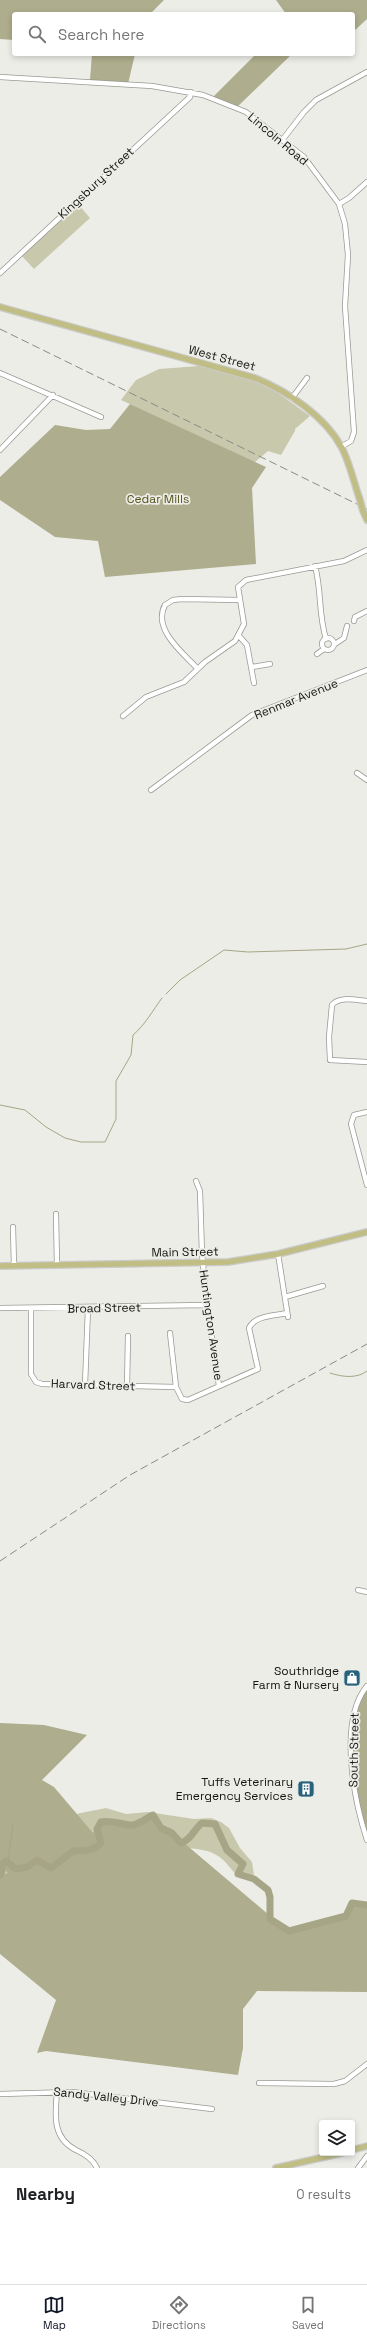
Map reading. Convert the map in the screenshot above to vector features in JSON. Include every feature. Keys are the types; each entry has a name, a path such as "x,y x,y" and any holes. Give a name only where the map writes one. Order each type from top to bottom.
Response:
{"main road":[{"name":"West Street","path":"0,307 255,378 277,388 292,398 326,427 341,447 367,520"},
{"name":"Main Street","path":"0,1266 203,1264 240,1261 278,1254 367,1232"},
{"path":"355,2149 367,2146"},
{"path":"276,2168 329,2156"}],"street":[{"path":"282,139 316,100 367,72"},
{"name":"Lincoln Road","path":"0,77 152,86 192,92 235,106 256,118 282,139 311,166 339,204 344,224 348,254 344,306 354,429 352,440 341,447"},
{"name":"Kingsbury Street","path":"0,274 190,97 192,92"},
{"path":"339,204 349,198 367,182"},
{"path":"0,373 101,417"},
{"path":"292,398 307,378"},
{"path":"0,450 53,395"},
{"path":"123,716 146,697 184,682 198,668 222,652 239,636 244,624 238,587 246,580 344,561 367,550"},
{"path":"315,566 320,585 321,620 326,639"},
{"path":"198,668 171,641 162,618 165,605 169,602 177,600 239,600"},
{"path":"354,620 355,617 367,611"},
{"path":"317,654 324,649 330,650 335,644 344,638 347,626"},
{"path":"239,636 248,645 254,683"},
{"path":"326,639 332,639 335,644"},
{"path":"324,649 322,644 326,639"},
{"path":"252,667 270,664"},
{"name":"Renmar Avenue","path":"151,790 252,715 367,670"},
{"path":"356,772 367,780"},
{"path":"367,1001 335,1001 332,1005 328,1037 330,1060 367,1062"},
{"path":"367,1112 354,1115 351,1124 367,1185"},
{"name":"Huntington Avenue","path":"196,1181 200,1191 203,1264 207,1305 219,1386"},
{"path":"56,1214 57,1265"},
{"path":"13,1227 14,1266"},
{"path":"170,1333 176,1387 179,1396 184,1400 191,1399 258,1369 249,1328 252,1322 260,1318 287,1315 278,1254"},
{"path":"284,1297 323,1286"},
{"name":"Broad Street","path":"0,1308 31,1309 207,1305"},
{"path":"85,1385 88,1308"},
{"name":"Harvard Street","path":"31,1309 31,1374 36,1382 127,1387 176,1387"},
{"path":"127,1387 128,1336"},
{"path":"358,1590 367,1592"},
{"name":"South Street","path":"367,1686 358,1699 354,1711 352,1770 356,1804 367,1840"},
{"path":"259,2084 334,2084 345,2081 367,2064"},
{"path":"56,2091 55,2118 58,2133 62,2141 88,2156 97,2168"},
{"name":"Sandy Valley Drive","path":"0,2094 56,2091 212,2109"},
{"path":"358,2168 367,2156"}],"green space":[{"path":"0,0 164,0 152,12 12,12 12,40 0,39"},
{"path":"276,0 367,0 367,19 355,30 355,12 285,12"},
{"path":"92,56 135,56 128,84 90,80"},
{"path":"254,56 290,56 234,110 213,97"},
{"path":"78,204 90,218 34,269 21,255"},
{"path":"212,365 257,378 310,416 295,429 281,455 268,451 255,462 121,400 136,380 159,369"},
{"name":"Cedar Mills","path":"130,404 266,467 252,488 256,564 105,577 98,541 55,537 0,500 0,477 55,425 86,430 110,429"},
{"path":"367,1686 367,1840 352,1777 353,1718"},
{"path":"0,1723 44,1725 87,1735 42,1780 54,1787 93,1833 101,1822 133,1825 153,1815 161,1828 172,1833 179,1842 184,1843 269,1915 272,1922 289,1931 346,1916 352,1903 367,1905 367,1992 257,1991 243,2009 243,2048 238,2075 46,2051 37,2053 56,2000 0,1954 0,1876 8,1873 0,1864"},
{"path":"106,1808 126,1814 148,1812 194,1819 211,1818 221,1822 229,1828 240,1848 252,1862 254,1875 250,1879 239,1876 215,1854 203,1850 188,1848 0,1907 0,1858 76,1814"}],"waterway":[{"path":"166,994 180,980 224,950 248,952 346,949 367,944"},
{"path":"0,1105 25,1110 46,1127 65,1138 81,1142 105,1142 116,1119 116,1081 131,1055 133,1035 145,1022 162,998"},
{"path":"330,1373 339,1376 354,1376 363,1374 367,1371"},
{"path":"0,1875 2,1871 2,1864 6,1861 16,1869 27,1867 37,1860 51,1868 73,1851 95,1848 101,1843 97,1829 101,1822 133,1825 153,1815 161,1828 172,1833 181,1843 190,1837 202,1823 215,1824 227,1850 243,1864 238,1874 254,1879 268,1890 270,1897 270,1919 289,1931 346,1916 352,1903 367,1905"},
{"path":"8,1862 13,1823"}],"railway":[{"path":"0,329 367,509"},
{"path":"0,1561 130,1475 367,1344"}],"place":[{"name":"Southridge Farm & Nursery","path":"352,1678"},
{"name":"Tuffs Veterinary Emergency Services","path":"306,1789"}]}
